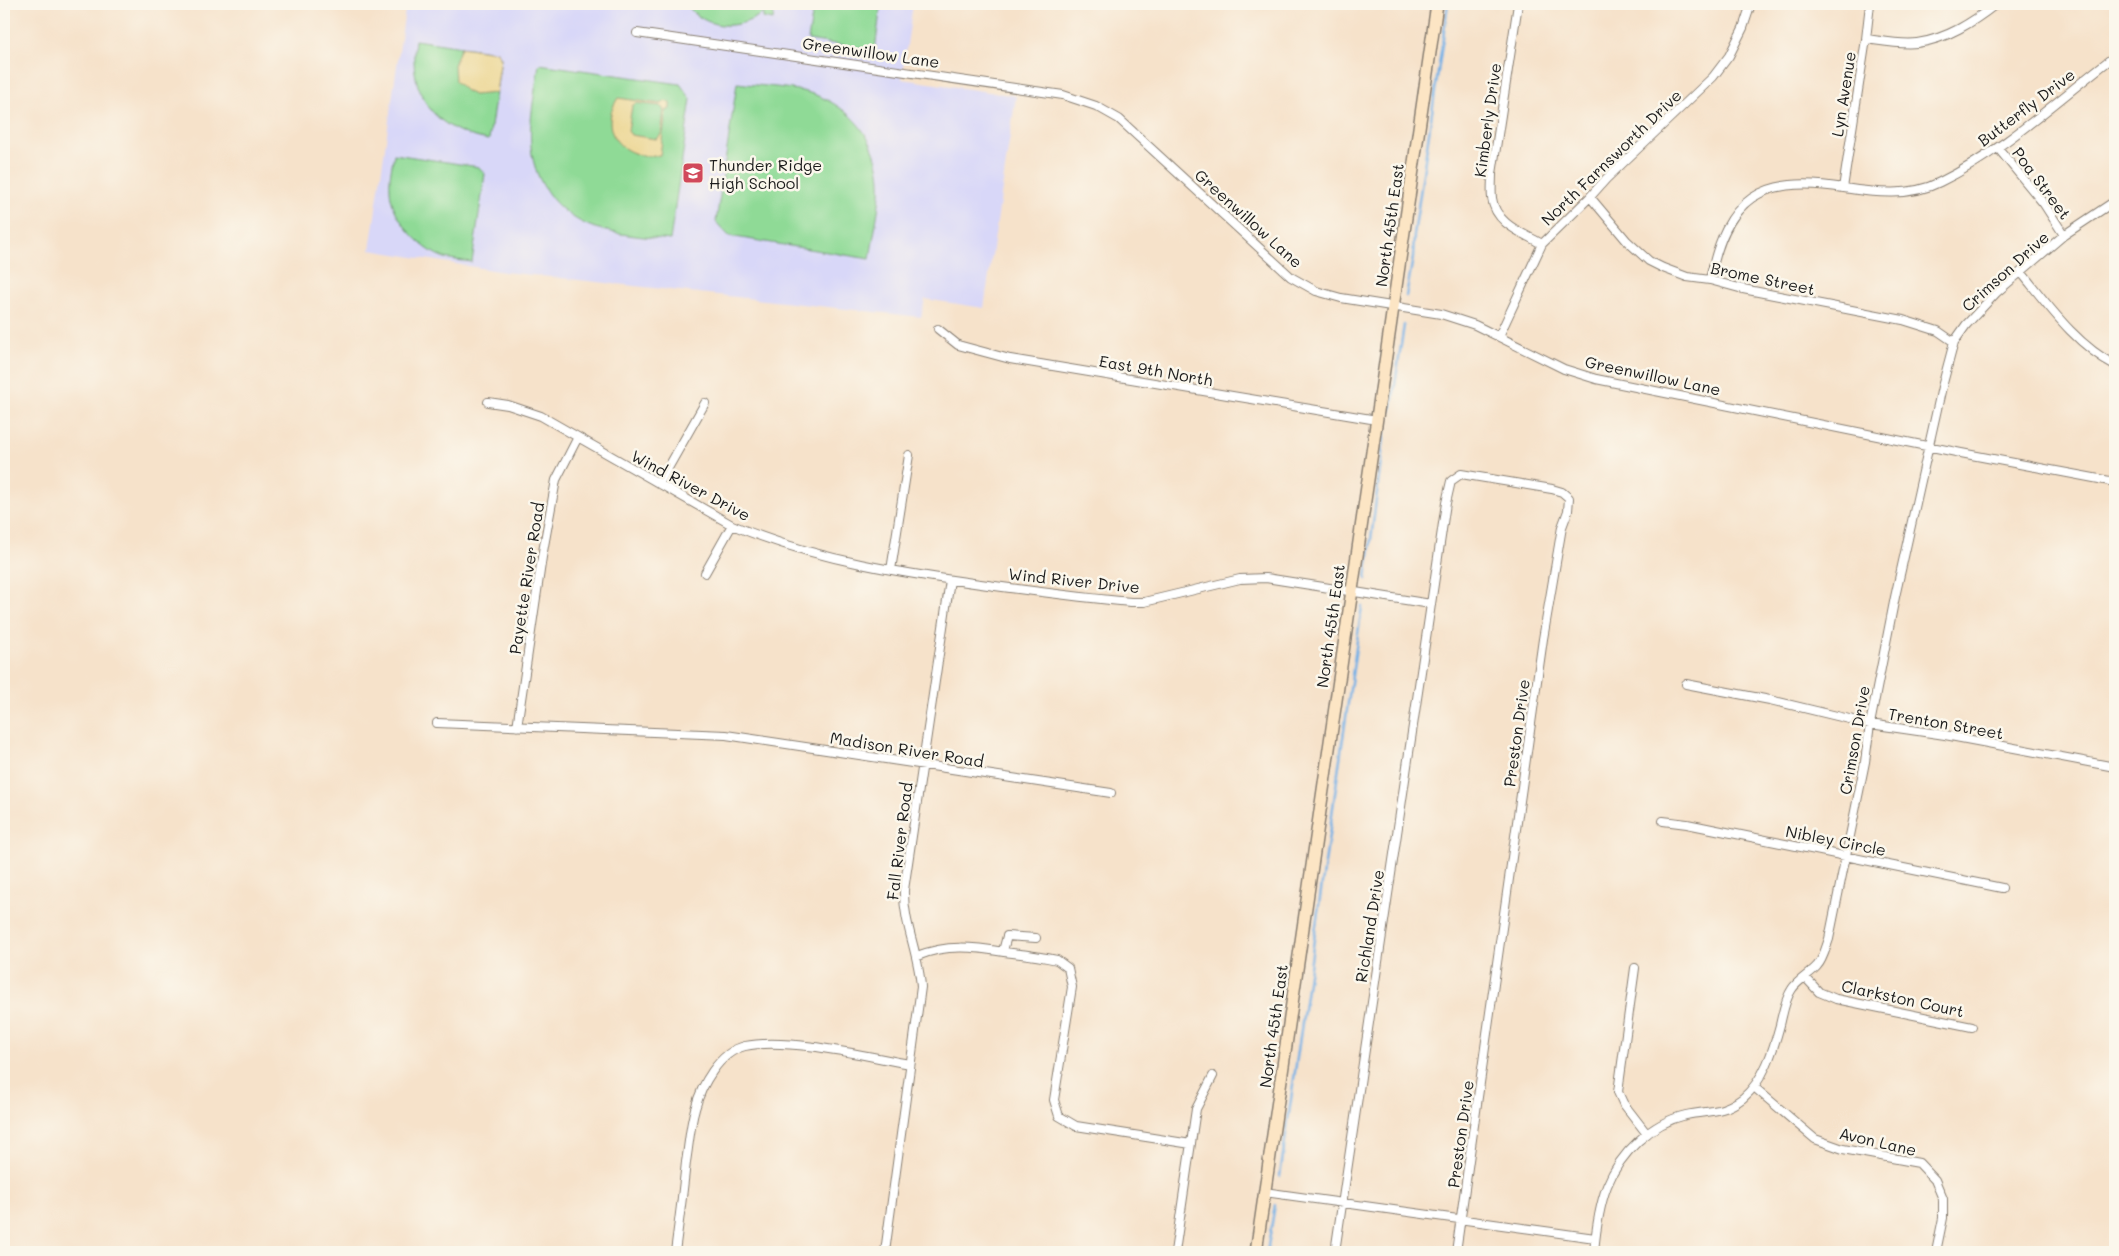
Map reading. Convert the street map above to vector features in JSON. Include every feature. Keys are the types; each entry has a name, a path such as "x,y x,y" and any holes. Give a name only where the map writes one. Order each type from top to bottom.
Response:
{"main road":[{"name":"North 45th East","path":"1256,1252 1438,4"}],"street":[{"name":"Kimberly Drive","path":"1518,4 1492,174 1492,198 1496,211 1502,220 1542,244"},
{"path":"1741,4 1751,5"},
{"name":"Lyn Avenue","path":"1843,188 1870,4"},
{"path":"1866,39 1916,43 1938,38 1962,28 1996,4"},
{"name":"North Farnsworth Drive","path":"1499,336 1542,244 1606,179 1713,77 1729,56 1744,28 1751,5"},
{"name":"Greenwillow Lane","path":"637,33 1063,95 1096,106 1119,119 1291,277 1316,291 1341,298 1441,314 1475,324 1564,368 1596,379 1930,445 1970,455 2115,482"},
{"name":"Butterfly Drive","path":"1710,280 1720,242 1727,225 1747,200 1761,192 1801,184 1864,192 1902,192 1927,188 1998,148 2115,56"},
{"name":"Poa Street","path":"1998,148 2044,204 2064,235"},
{"name":"Brome Street","path":"1590,197 1627,241 1650,261 1662,268 1687,277 1710,280 1743,289 1903,320 1938,331 1954,342"},
{"path":"2112,204 2115,213"},
{"name":"Crimson Drive","path":"1594,1252 1598,1218 1607,1185 1620,1161 1657,1126 1686,1115 1719,1112 1742,1099 1754,1088 1762,1075 1792,989 1819,965 1830,939 1895,596 1942,387 1954,342 1996,293 2064,235 2112,204"},
{"path":"2021,272 2097,356 2115,365"},
{"name":"East 9th North","path":"938,329 958,345 1010,359 1377,420"},
{"name":"Wind River Drive","path":"488,402 526,410 542,416 732,525 762,538 891,570 950,580 1131,602 1144,602 1240,579 1266,578 1306,583 1351,593 1431,604"},
{"path":"659,484 705,403"},
{"name":"Payette River Road","path":"517,727 542,558 556,480 578,438"},
{"path":"891,570 909,455"},
{"name":"Preston Drive","path":"1431,604 1446,503 1452,481 1462,474 1552,489 1562,492 1569,498 1568,511 1562,527 1543,639 1461,1220"},
{"path":"705,573 732,525"},
{"name":"Fall River Road","path":"885,1252 921,987 917,956 906,914 904,890 950,580"},
{"name":"Richland Drive","path":"1335,1252 1431,604"},
{"name":"Trenton Street","path":"1686,684 1770,700 1870,724 1945,735 2115,768"},
{"name":"Madison River Road","path":"437,723 726,735 1111,793"},
{"name":"Nibley Circle","path":"1663,821 1687,824 2002,888"},
{"path":"1003,952 1007,936 1036,938"},
{"path":"917,956 930,951 953,947 974,947 1057,960 1068,968 1072,987 1054,1100 1059,1116 1076,1126 1191,1144"},
{"path":"1636,968 1618,1092 1623,1103 1647,1134"},
{"name":"Clarkston Court","path":"1806,977 1819,992 1836,999 1972,1027"},
{"path":"675,1252 695,1109 703,1086 716,1067 733,1050 745,1046 773,1043 824,1049 910,1064"},
{"path":"1175,1252 1196,1108 1213,1076"},
{"name":"Avon Lane","path":"1754,1088 1815,1139 1843,1149 1919,1163 1935,1180 1943,1199 1943,1218 1936,1252"},
{"path":"1264,1192 1595,1238"},
{"path":"1456,1252 1461,1220"}],"shaded area":[{"name":"Thunder Ridge High School","path":"406,4 913,4 902,79 1016,96 984,308 925,299 921,317 505,272 370,250"}],"green space":[{"path":"686,4 775,4 773,20 763,18 763,13 743,23 722,25 703,19"},
{"path":"814,4 881,4 875,50 808,40"},
{"path":"415,40 497,52 501,58 489,140 453,128 440,119 429,107 421,93 416,78 414,60"},
{"path":"539,64 680,84 691,99 670,240 620,234 589,226 565,211 555,202 543,186 536,170 530,136"},
{"path":"737,83 786,88 813,94 829,101 842,110 864,132 872,146 880,178 880,195 870,259 729,236 716,222"},
{"path":"394,154 479,167 485,174 472,262 445,258 435,254 408,231 395,210 391,199 390,176"}],"sand":[{"path":"461,47 497,52 501,58 496,93 474,95 466,91 455,81 454,65"},
{"path":"618,98 661,104 666,101 670,103 670,109 666,111 660,155 647,156 635,153 617,141 612,132 610,122 612,110","holes":["636,103 661,106 664,111 661,135 656,139 631,135 628,131 632,106"]}],"waterway":[{"path":"1406,296 1413,258 1414,235 1448,4"},
{"path":"1366,579 1386,422 1392,405 1404,325"},
{"path":"1280,1176 1362,606"},
{"path":"1267,1252 1275,1205"}],"place":[{"name":"Thunder Ridge High School","path":"693,173"}]}
